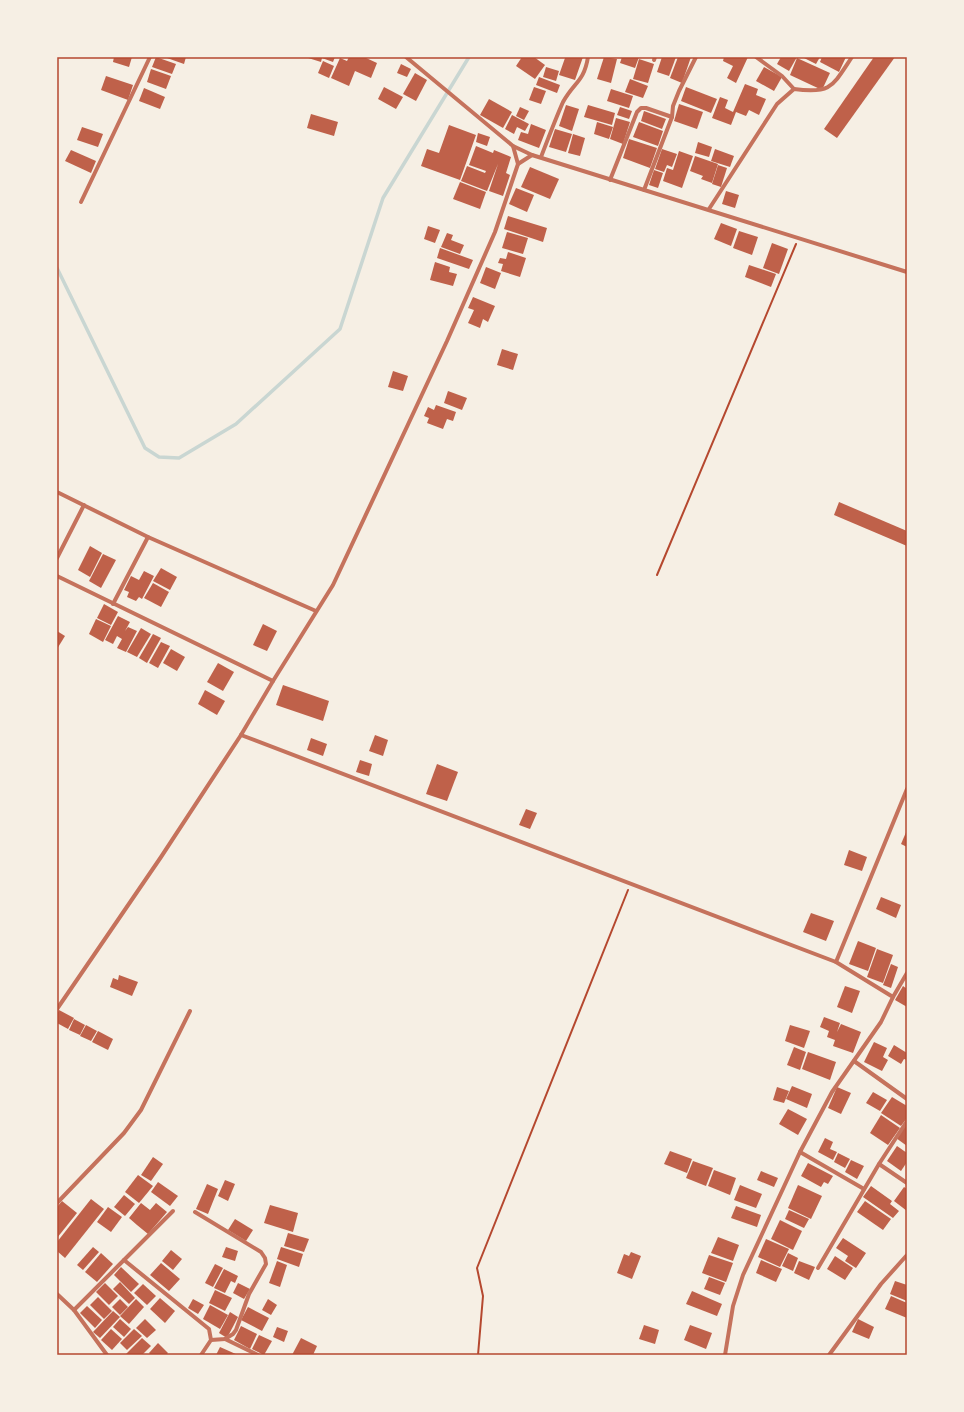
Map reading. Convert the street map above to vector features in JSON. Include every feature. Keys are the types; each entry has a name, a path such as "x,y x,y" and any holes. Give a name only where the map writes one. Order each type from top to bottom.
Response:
{"street":[{"path":"81,202 150,57"},
{"path":"406,57 513,146 532,155 907,272"},
{"path":"541,157 566,97 570,90 583,77 588,57"},
{"path":"644,190 672,117 676,98 696,57"},
{"path":"756,57 782,76 794,89 813,92 824,91 837,79 852,57"},
{"path":"709,209 777,104 794,89"},
{"path":"610,180 637,112 641,108 646,108 672,117"},
{"path":"57,1009 161,857 241,735 333,585 447,341 495,232 518,164 513,146"},
{"path":"518,164 532,155"},
{"path":"57,492 148,537 316,611"},
{"path":"57,558 84,505"},
{"path":"114,604 148,537"},
{"path":"57,576 273,681"},
{"path":"241,735 836,962 893,996"},
{"path":"836,962 907,789"},
{"path":"724,1355 733,1306 743,1274 800,1152 832,1092 881,1022 893,996 907,973"},
{"path":"57,1203 124,1133 141,1110 190,1011"},
{"path":"854,1062 907,1099"},
{"path":"818,1268 879,1164 907,1121"},
{"path":"800,1152 864,1189"},
{"path":"879,1164 907,1183"},
{"path":"74,1310 173,1211"},
{"path":"195,1212 260,1252 265,1258 266,1264 249,1294 236,1330 225,1339 211,1340"},
{"path":"829,1355 881,1284 907,1255"},
{"path":"124,1260 209,1329 211,1340 200,1355"},
{"path":"57,1294 74,1310 107,1355"},
{"path":"225,1339 258,1355"}],"path":[{"path":"658,575 799,238"},
{"path":"478,1355 483,1296 477,1268 630,884"}],"building":[{"path":"114,57 132,57 129,67 113,62"},
{"path":"156,57 176,64 172,74 152,67"},
{"path":"186,57 184,64 167,58"},
{"path":"305,57 335,57 333,62 322,58 321,62"},
{"path":"349,57 364,57 377,63 371,78 355,71 349,86 331,78 340,58 347,61"},
{"path":"522,57 534,57 545,65 535,79 516,66"},
{"path":"562,57 583,57 575,80 559,75 565,58"},
{"path":"604,57 617,59 611,83 597,79"},
{"path":"622,57 639,57 635,68 620,63"},
{"path":"662,57 676,57 669,76 657,72"},
{"path":"678,57 691,57 682,83 670,78"},
{"path":"724,57 748,57 736,83 727,78 733,66 723,61"},
{"path":"781,57 797,57 789,71 777,64"},
{"path":"802,57 820,57 816,64"},
{"path":"822,57 846,57 839,72 820,62"},
{"path":"874,57 895,57 837,138 824,129"},
{"path":"797,58 830,73 822,90 790,75"},
{"path":"639,59 654,64 648,83 633,79"},
{"path":"323,61 334,66 329,78 318,73"},
{"path":"401,64 411,69 407,77 397,73"},
{"path":"546,67 559,71 556,81 543,77"},
{"path":"764,67 782,77 774,91 756,81"},
{"path":"151,69 171,76 166,89 147,82"},
{"path":"415,73 427,80 416,101 403,94"},
{"path":"106,76 133,85 128,100 101,90"},
{"path":"539,77 560,85 557,93 536,85"},
{"path":"630,79 648,86 643,98 625,92"},
{"path":"745,84 758,89 756,95 766,99 759,115 749,110 746,116 736,112 731,125 712,118 720,97 728,100 725,108 733,112"},
{"path":"384,87 403,97 396,109 378,99"},
{"path":"534,87 546,91 541,104 529,100"},
{"path":"686,87 717,99 711,113 681,101"},
{"path":"144,88 165,97 160,109 139,101"},
{"path":"611,89 633,96 629,108 607,101"},
{"path":"489,99 512,112 503,128 480,115"},
{"path":"679,104 703,112 697,129 674,121"},
{"path":"566,105 579,109 572,131 559,126"},
{"path":"588,105 615,113 612,125 584,117"},
{"path":"520,107 529,111 524,120 516,116"},
{"path":"620,107 632,111 629,119 617,115"},
{"path":"644,111 666,119 662,129 641,121"},
{"path":"311,114 338,122 334,136 307,128"},
{"path":"512,115 529,124 525,131 517,127 514,134 505,129"},
{"path":"616,118 630,122 623,144 610,139"},
{"path":"597,122 613,127 609,139 594,134"},
{"path":"639,122 663,131 658,146 633,137"},
{"path":"531,124 546,130 539,148 518,140 521,132 528,134"},
{"path":"449,125 476,135 460,180 421,166 427,149 439,153"},
{"path":"82,127 103,134 98,147 77,140"},
{"path":"555,129 572,134 566,152 549,147"},
{"path":"478,133 490,137 487,146 476,142"},
{"path":"573,134 585,138 580,156 568,153"},
{"path":"629,139 657,148 650,168 623,158"},
{"path":"698,142 712,147 709,157 695,153"},
{"path":"476,146 493,153 494,150 511,157 506,173 510,175 503,196 489,191 498,164 487,191 461,181 467,166 485,173 486,171 469,165"},
{"path":"662,149 677,154 672,167 667,165 664,172 655,169"},
{"path":"715,149 734,156 730,167 711,161"},
{"path":"71,150 96,161 91,173 65,161"},
{"path":"679,151 693,156 682,188 663,181 667,168 673,170"},
{"path":"695,156 718,164 712,183 701,179 703,176 690,171"},
{"path":"718,165 727,168 721,187 712,184"},
{"path":"530,167 559,179 550,199 521,187"},
{"path":"654,170 663,173 658,188 649,185"},
{"path":"460,182 486,192 480,209 453,199"},
{"path":"516,188 534,195 527,212 509,204"},
{"path":"726,191 739,195 735,208 722,204"},
{"path":"508,216 547,228 543,242 504,229"},
{"path":"721,223 737,229 731,246 714,239"},
{"path":"428,226 440,230 435,243 424,239"},
{"path":"739,231 758,237 752,255 733,248"},
{"path":"507,232 528,238 523,254 502,248"},
{"path":"447,233 453,235 451,240 464,245 460,254 441,247"},
{"path":"772,243 788,249 779,274 763,268"},
{"path":"440,248 473,260 469,269 437,258"},
{"path":"508,252 526,258 520,277 501,271 503,264 498,263 500,258 506,259"},
{"path":"435,262 450,267 449,272 457,274 453,286 430,280"},
{"path":"749,265 776,274 771,287 745,277"},
{"path":"486,267 501,273 495,289 480,283"},
{"path":"473,297 495,306 488,322 483,319 480,328 468,323 474,310 468,308"},
{"path":"502,349 518,354 513,370 497,365"},
{"path":"393,371 408,376 403,391 388,387"},
{"path":"448,391 467,398 462,410 444,403"},
{"path":"436,405 456,412 453,421 447,419 443,429 427,423 429,418 424,416 428,407 434,410"},
{"path":"839,502 907,531 907,546 834,515"},
{"path":"90,546 102,553 90,577 78,570"},
{"path":"103,554 116,560 101,588 89,581"},
{"path":"161,568 177,577 170,590 153,581"},
{"path":"144,571 154,576 142,599 139,597 136,601 127,597 129,592 124,590 131,576 139,580"},
{"path":"153,583 169,592 161,607 144,598"},
{"path":"104,604 118,612 111,625 97,618"},
{"path":"118,616 130,622 125,631 128,627 137,631 126,652 117,648 122,639 117,636 113,644 105,640"},
{"path":"96,619 111,626 103,642 89,634"},
{"path":"263,624 277,631 267,651 253,645"},
{"path":"141,628 151,634 137,657 127,652"},
{"path":"57,631 65,636 57,649"},
{"path":"153,634 161,638 147,663 139,658"},
{"path":"161,642 170,646 158,668 149,663"},
{"path":"171,649 185,657 177,671 163,663"},
{"path":"218,663 234,672 223,691 207,682"},
{"path":"283,685 329,701 323,721 276,705"},
{"path":"205,690 225,701 217,715 198,704"},
{"path":"375,735 388,740 383,756 369,751"},
{"path":"311,738 327,744 323,756 307,750"},
{"path":"360,760 372,764 369,776 356,772"},
{"path":"437,764 458,772 447,801 426,794"},
{"path":"526,809 537,813 530,829 519,825"},
{"path":"907,830 907,847 901,844"},
{"path":"849,850 867,857 862,871 844,865"},
{"path":"881,897 901,905 896,918 876,909"},
{"path":"811,913 834,921 826,941 803,932"},
{"path":"858,941 876,948 868,971 849,964"},
{"path":"877,949 893,955 883,983 867,977"},
{"path":"891,964 898,967 891,988 883,985"},
{"path":"119,975 138,982 132,996 110,987 113,978 118,980"},
{"path":"845,986 860,991 852,1013 837,1007"},
{"path":"903,986 907,989 907,1007 895,1000"},
{"path":"59,1010 74,1018 68,1029 57,1023 57,1014"},
{"path":"824,1017 840,1023 837,1032 841,1024 861,1032 853,1053 833,1046 835,1040 827,1037 829,1031 820,1027"},
{"path":"74,1019 85,1025 80,1035 69,1030"},
{"path":"86,1025 97,1031 91,1041 80,1036"},
{"path":"790,1025 810,1031 804,1048 785,1041"},
{"path":"98,1031 113,1039 108,1050 92,1042"},
{"path":"874,1042 887,1048 883,1057 888,1060 882,1071 864,1062"},
{"path":"894,1045 907,1053 907,1060 904,1059 901,1064 888,1056"},
{"path":"794,1047 806,1052 800,1070 787,1065"},
{"path":"808,1052 836,1062 830,1080 802,1069"},
{"path":"792,1086 812,1094 807,1108 786,1099"},
{"path":"777,1087 789,1091 784,1103 773,1100"},
{"path":"837,1087 851,1093 841,1114 828,1108"},
{"path":"873,1092 887,1100 880,1111 866,1103"},
{"path":"892,1097 907,1106 907,1118 901,1126 881,1113"},
{"path":"788,1109 807,1119 798,1135 779,1124"},
{"path":"881,1115 900,1128 888,1145 870,1133"},
{"path":"907,1124 907,1146 896,1138"},
{"path":"825,1138 833,1142 830,1149 837,1152 833,1160 818,1152"},
{"path":"897,1146 907,1153 907,1162 901,1171 887,1161"},
{"path":"670,1151 692,1159 687,1173 664,1164"},
{"path":"838,1153 850,1159 845,1168 834,1162"},
{"path":"153,1157 163,1164 151,1181 141,1175"},
{"path":"851,1160 864,1166 857,1179 845,1172"},
{"path":"693,1161 713,1168 706,1186 686,1178"},
{"path":"808,1163 833,1176 828,1184 824,1182 821,1187 801,1176"},
{"path":"714,1170 736,1178 730,1195 708,1186"},
{"path":"761,1171 778,1178 774,1187 757,1180"},
{"path":"138,1175 153,1186 139,1203 125,1192"},
{"path":"225,1180 235,1184 228,1201 218,1196"},
{"path":"158,1182 178,1196 170,1206 151,1192"},
{"path":"207,1184 218,1189 208,1214 196,1209"},
{"path":"740,1185 762,1194 756,1208 734,1200"},
{"path":"798,1185 822,1196 811,1219 788,1208"},
{"path":"871,1186 892,1201 890,1204 899,1211 893,1218 863,1197"},
{"path":"904,1187 907,1189 907,1211 894,1201"},
{"path":"124,1195 135,1204 125,1216 114,1207"},
{"path":"91,1199 104,1209 65,1258 57,1251 57,1242"},
{"path":"62,1201 77,1213 57,1238 57,1207"},
{"path":"865,1201 891,1219 883,1230 857,1212"},
{"path":"141,1203 150,1210 156,1203 167,1212 148,1234 129,1218"},
{"path":"270,1205 298,1213 293,1232 264,1223"},
{"path":"736,1206 761,1215 757,1227 731,1218"},
{"path":"108,1207 122,1217 111,1232 97,1222"},
{"path":"789,1210 809,1219 804,1228 785,1219"},
{"path":"235,1219 253,1230 246,1241 228,1230"},
{"path":"780,1220 802,1231 793,1250 771,1239"},
{"path":"288,1233 309,1239 304,1252 284,1246"},
{"path":"718,1237 739,1245 733,1261 711,1253"},
{"path":"843,1238 866,1253 856,1268 845,1261 848,1256 836,1248"},
{"path":"766,1239 789,1249 780,1267 758,1257"},
{"path":"93,1247 99,1252 83,1270 77,1265"},
{"path":"226,1247 238,1251 235,1261 222,1257"},
{"path":"281,1247 303,1254 299,1267 277,1259"},
{"path":"171,1250 182,1259 173,1270 162,1261"},
{"path":"631,1252 641,1256 632,1279 617,1273 624,1254 629,1256"},
{"path":"101,1253 113,1264 97,1282 85,1272"},
{"path":"788,1253 798,1258 793,1271 782,1266"},
{"path":"709,1255 733,1263 726,1282 702,1273"},
{"path":"835,1256 853,1268 845,1280 827,1269"},
{"path":"761,1260 782,1269 776,1282 756,1273"},
{"path":"277,1261 287,1265 280,1287 269,1283"},
{"path":"799,1261 815,1267 809,1280 794,1273"},
{"path":"161,1263 180,1279 169,1291 150,1275"},
{"path":"215,1264 223,1268 213,1287 205,1283"},
{"path":"121,1267 139,1284 131,1292 114,1275"},
{"path":"224,1269 238,1276 235,1283 231,1281 225,1293 214,1288"},
{"path":"709,1277 725,1283 720,1295 704,1289"},
{"path":"895,1281 907,1285 907,1301 890,1294"},
{"path":"120,1282 135,1298 129,1304 113,1289"},
{"path":"105,1283 118,1296 109,1305 96,1292"},
{"path":"238,1283 250,1289 244,1299 233,1293"},
{"path":"143,1284 156,1296 147,1305 134,1293"},
{"path":"215,1290 232,1298 225,1311 209,1303"},
{"path":"692,1291 722,1304 717,1316 686,1304"},
{"path":"891,1296 907,1303 907,1318 885,1309"},
{"path":"98,1297 112,1311 104,1319 90,1305"},
{"path":"160,1298 175,1311 165,1323 150,1309"},
{"path":"120,1299 128,1307 120,1315 112,1307"},
{"path":"136,1299 144,1307 129,1324 120,1316"},
{"path":"193,1299 204,1305 198,1314 188,1308"},
{"path":"268,1299 277,1305 271,1315 262,1310"},
{"path":"210,1305 228,1315 220,1329 203,1319"},
{"path":"87,1306 102,1320 95,1328 80,1313"},
{"path":"248,1307 269,1318 262,1331 241,1320"},
{"path":"113,1311 120,1317 100,1338 93,1332"},
{"path":"230,1312 238,1317 227,1338 219,1333"},
{"path":"120,1319 131,1329 124,1337 113,1327"},
{"path":"145,1319 156,1330 147,1338 136,1328"},
{"path":"858,1319 874,1327 869,1339 852,1332"},
{"path":"644,1325 659,1330 655,1344 639,1339"},
{"path":"690,1325 712,1333 706,1349 684,1340"},
{"path":"241,1326 257,1334 250,1349 234,1340"},
{"path":"277,1327 288,1331 284,1342 273,1337"},
{"path":"111,1329 122,1339 112,1350 101,1340"},
{"path":"134,1329 142,1336 127,1350 120,1343"},
{"path":"259,1335 272,1341 264,1355 252,1349"},
{"path":"142,1338 151,1346 142,1355 125,1355"},
{"path":"301,1338 317,1346 313,1355 292,1355"},
{"path":"158,1343 168,1353 166,1355 151,1355 149,1353"},
{"path":"220,1347 238,1355 216,1355"}],"waterway":[{"path":"57,268 145,448 159,457 179,458 236,424 340,329 383,198 469,57"}]}
